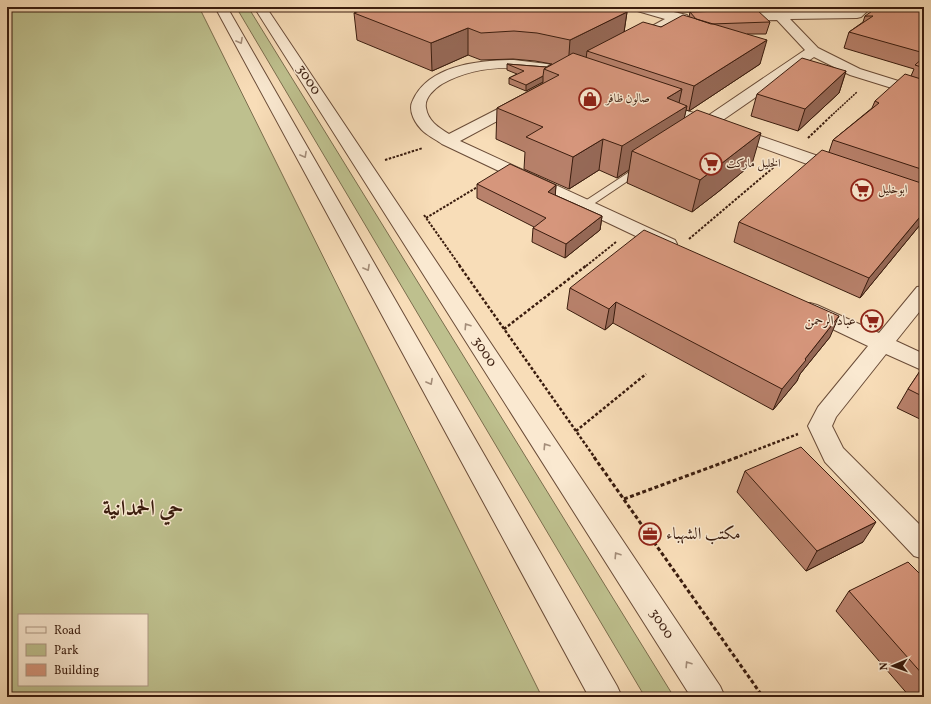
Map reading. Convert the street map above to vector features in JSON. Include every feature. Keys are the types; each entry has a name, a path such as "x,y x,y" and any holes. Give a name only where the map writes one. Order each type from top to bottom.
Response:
{"street":[{"path":"222,7 606,697"},
{"name":"3000","path":"260,7 709,697"},
{"path":"638,7 676,18 698,18"},
{"path":"720,17 776,11 857,14 866,7"},
{"path":"776,11 813,51 855,72 924,94"},
{"path":"618,50 676,18"},
{"path":"702,128 813,51"},
{"path":"552,86 577,75 535,66 508,64 468,69 445,76 428,87 423,93 418,107 423,121 429,128 448,141 685,251"},
{"path":"448,141 538,93"},
{"path":"640,99 702,128 850,174"},
{"path":"924,292 826,413 820,426 834,455 924,547"},
{"path":"798,304 924,363"}],"lane":[{"path":"585,205 650,162"}],"path":[{"path":"385,160 448,141"},
{"path":"381,154 390,166"},
{"path":"426,218 508,168"},
{"path":"422,211 763,697"},
{"path":"504,328 634,228"},
{"path":"576,431 646,374"},
{"path":"624,499 820,426"}],"green space":[{"path":"7,7 199,7 542,697 7,697"},
{"path":"236,7 248,7 674,697 645,697"}],"building":[{"path":"370,7 610,7 627,12 570,40 537,33 514,31 481,33 468,28 431,43 354,13"},
{"path":"878,7 924,7 924,53 849,32 873,16 865,16"},
{"path":"757,10 770,22 711,24 696,19 690,12"},
{"path":"683,15 767,40 694,86 587,51 643,22 661,27"},
{"path":"573,53 682,89 667,98 687,106 622,146 603,139 573,157 526,137 543,127 497,108 559,75 544,69"},
{"path":"924,57 924,68 915,65"},
{"path":"802,58 846,71 805,109 757,94"},
{"path":"507,64 546,67 544,69 543,76 526,85 509,78 524,71"},
{"path":"905,74 924,80 924,170 833,140 879,103 875,101"},
{"path":"697,110 761,133 700,180 632,151"},
{"path":"822,150 924,184 924,212 869,278 739,222"},
{"path":"510,164 556,185 548,192 602,216 566,244 533,228 546,218 477,184"},
{"path":"644,230 839,316 782,389 616,302 609,309 570,288"},
{"path":"924,365 924,397 908,389"},
{"path":"801,447 876,522 817,551 745,471"},
{"path":"908,562 924,578 924,676 849,591"}],"place":[{"name":"صالون ظافر","path":"590,99"},
{"name":"الخليل ماركت","path":"711,164"},
{"name":"ابوخليل","path":"862,190"},
{"name":"عباد الرحمن","path":"872,321"},
{"name":"مكتب الشهباء","path":"650,534"}],"district":[{"name":"حي الحمدانية","path":"143,509"}]}
